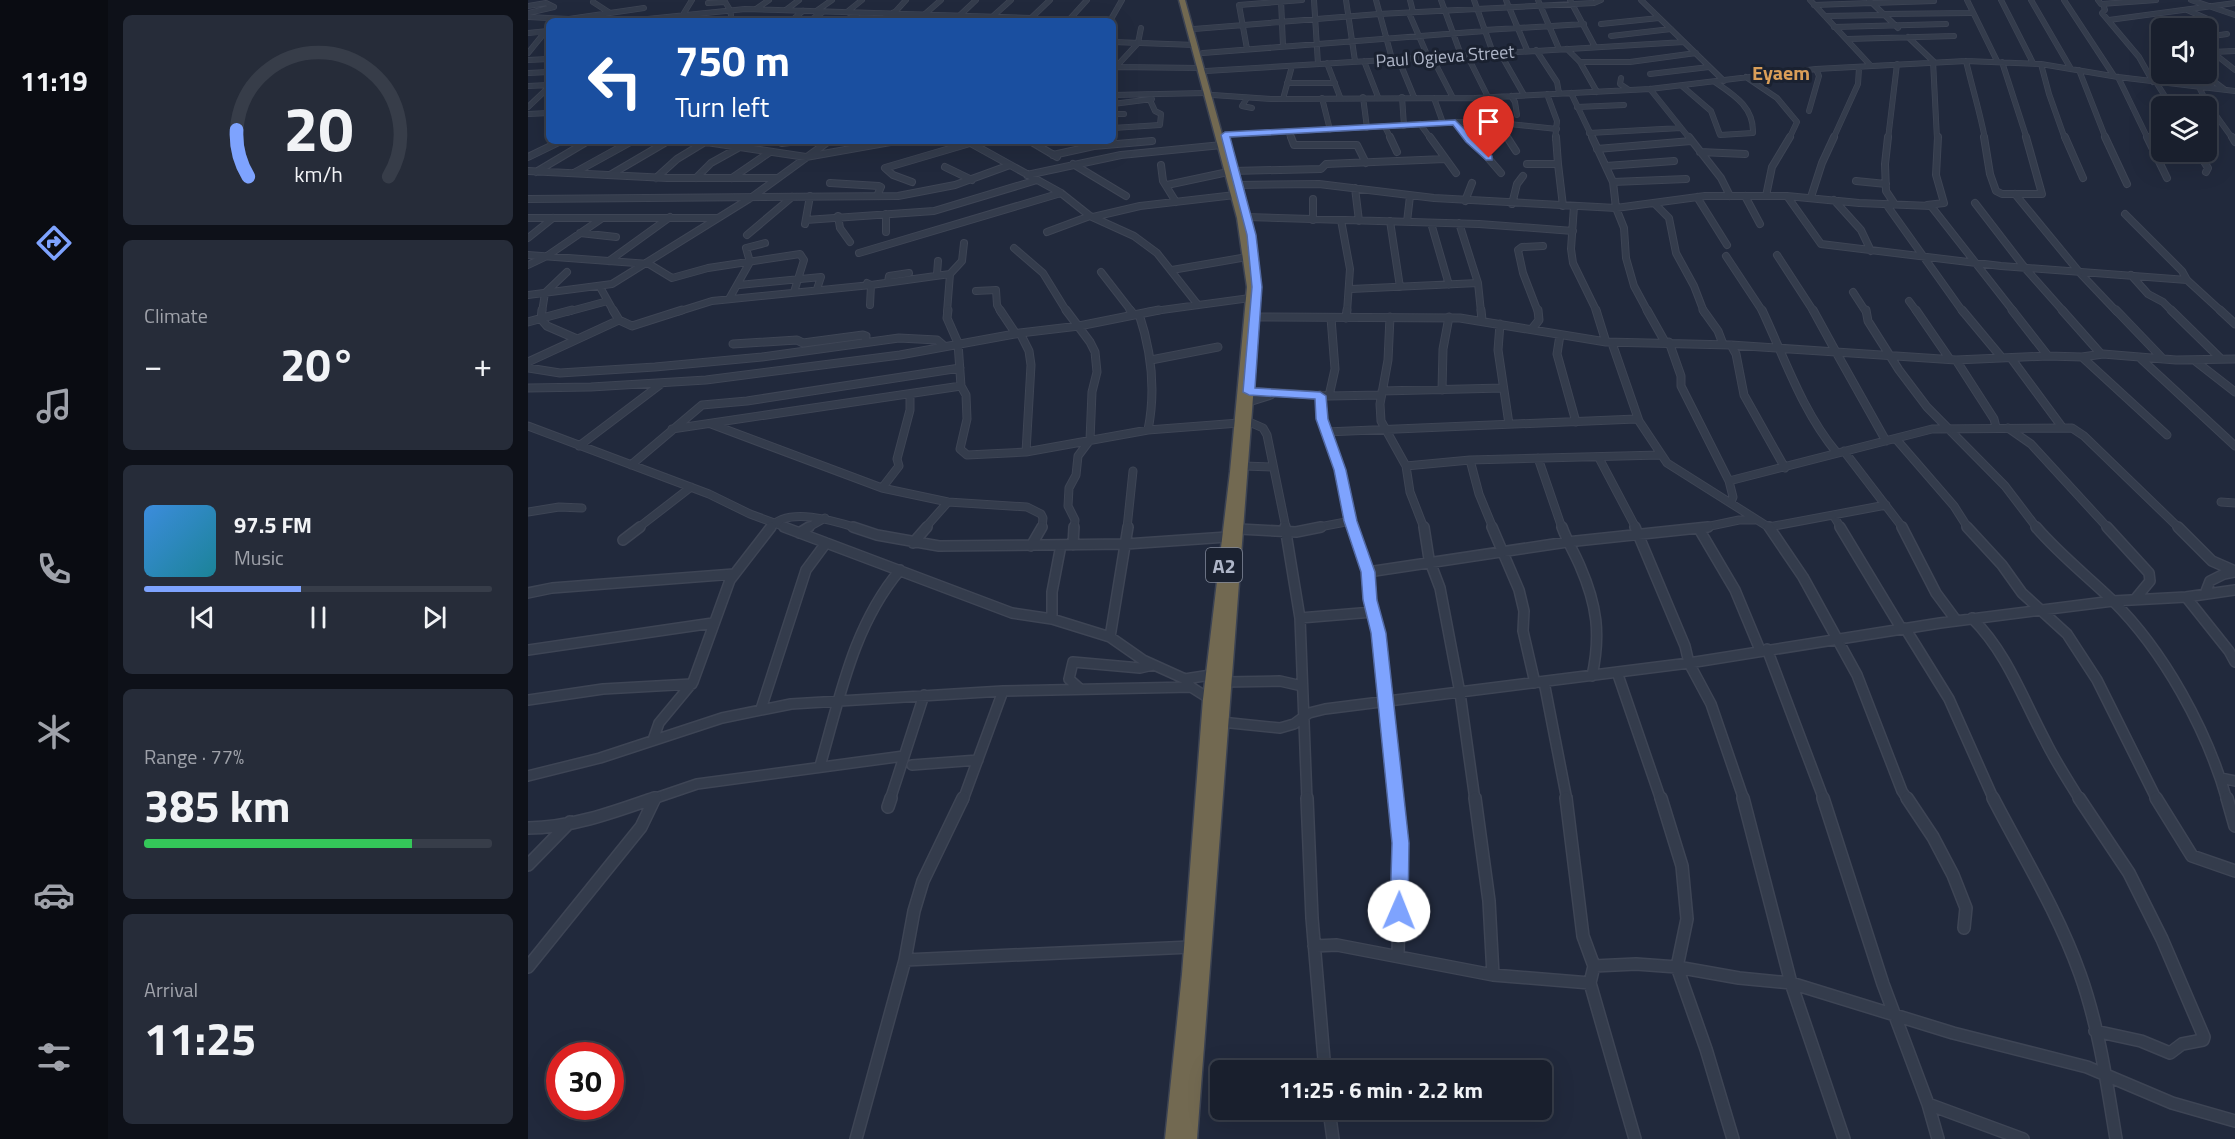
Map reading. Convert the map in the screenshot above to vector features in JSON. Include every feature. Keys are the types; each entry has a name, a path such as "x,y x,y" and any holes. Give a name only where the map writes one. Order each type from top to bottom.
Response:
{"highway":[{"name":"A2","path":"1184,0 1194,28 1230,172 1247,217 1257,287 1249,397 1243,422 1227,537 1216,809 1188,1139"},
{"name":"A2","path":"1184,0 1199,49"},
{"name":"A2","path":"1174,1139 1210,699 1221,676 1239,530 1244,466 1243,422 1250,298 1245,236 1236,190"}],"street":[{"path":"684,14 692,0"},
{"path":"756,9 769,0"},
{"path":"785,10 799,0"},
{"path":"814,12 832,0"},
{"path":"847,12 862,0"},
{"path":"885,18 906,0"},
{"path":"921,18 941,0"},
{"path":"957,18 976,0"},
{"path":"990,18 1011,0"},
{"path":"1030,18 1050,0"},
{"path":"1071,18 1087,0"},
{"path":"1112,18 1122,0"},
{"path":"1247,49 1239,5 1302,0"},
{"path":"1314,0 1318,64"},
{"path":"1346,0 1355,62"},
{"path":"1376,0 1386,38 1414,97"},
{"path":"1410,0 1411,12 1420,36 1453,98"},
{"path":"1441,0 1452,33 1488,97"},
{"path":"1474,0 1493,53"},
{"path":"1506,0 1527,51"},
{"path":"1538,0 1559,49"},
{"path":"1194,28 1379,14 1541,6 1571,2 1598,3 1601,0"},
{"path":"1641,0 1724,81"},
{"path":"1810,0 1871,66"},
{"path":"1966,60 1973,92 1980,109 1990,174 1999,193 2037,194 2042,192 2000,62 1971,13 1967,0"},
{"path":"2001,0 2033,63"},
{"path":"2031,0 2071,69"},
{"path":"2064,0 2116,76 2167,177"},
{"path":"2098,0 2103,4 2105,10 2102,13 2151,75"},
{"path":"2103,4 2156,0"},
{"path":"2191,0 2235,15"},
{"path":"708,3 725,1 731,18"},
{"path":"1281,1 1283,46"},
{"path":"1814,5 1934,1"},
{"path":"528,6 543,2 555,6 528,15"},
{"path":"592,2 610,13"},
{"path":"639,2 650,18"},
{"path":"1571,2 1595,47"},
{"path":"1871,2 1934,62"},
{"path":"2109,20 2235,3"},
{"path":"579,18 644,8"},
{"path":"662,18 698,12 756,9 979,18"},
{"path":"2187,9 2206,18"},
{"path":"795,18 803,11"},
{"path":"694,18 698,12"},
{"path":"814,18 823,12"},
{"path":"849,18 859,12"},
{"path":"1825,16 1971,13"},
{"path":"528,15 546,18"},
{"path":"1601,24 1659,18"},
{"path":"1116,42 1199,49 1247,49 1584,24"},
{"path":"1834,27 1946,24"},
{"path":"1116,67 1138,43 1141,28"},
{"path":"1611,36 1671,29"},
{"path":"528,33 546,31"},
{"path":"528,53 546,32"},
{"path":"2217,35 2227,34"},
{"path":"1847,39 1954,36"},
{"name":"Paul Ogieva Street","path":"1116,68 1203,70 1292,66 1684,42"},
{"path":"1567,49 1580,62 1597,92"},
{"path":"1536,50 1557,82 1559,93"},
{"path":"2217,52 2235,51"},
{"path":"1500,53 1524,95"},
{"path":"1580,62 1630,62 1696,53"},
{"path":"2217,56 2235,70"},
{"path":"528,60 546,59"},
{"path":"1116,95 1210,94 1283,99 1475,98 1629,91 1816,69 1966,60 2033,63 2151,81"},
{"path":"1364,61 1378,97"},
{"path":"1047,232 1091,216 1140,206 1176,202 1236,190 1319,184 1466,201 1616,208 1697,197 1730,196 1811,197 1886,204 1944,203 1936,175 1938,126 1932,67 1934,62"},
{"path":"1327,63 1340,97"},
{"path":"1894,203 1886,191 1885,156 1897,64"},
{"path":"2041,64 2042,76 2061,129 2083,178"},
{"path":"2228,65 2235,64"},
{"path":"1283,99 1292,66"},
{"path":"1650,74 1709,67"},
{"path":"1811,197 1822,163 1858,84 1858,68"},
{"path":"1809,111 1819,76 1816,69"},
{"path":"2079,70 2103,133 2127,184"},
{"path":"528,73 546,72"},
{"path":"1746,77 1777,98 1797,122 1790,141 1782,148 1768,173 1766,196"},
{"path":"1621,78 1620,84 1629,91"},
{"path":"1682,86 1711,111 1720,135 1751,134 1755,124 1747,107 1714,82"},
{"path":"1287,83 1335,83"},
{"path":"2173,84 2235,91"},
{"path":"2216,84 2224,90"},
{"path":"528,86 546,86"},
{"path":"2199,87 2207,104 2235,142"},
{"path":"528,107 546,89"},
{"path":"1650,89 1721,178 1730,196"},
{"path":"1571,93 1613,182 1616,208 1624,228 1626,258 1634,286 1667,342 1682,376 1681,386 1729,481 1733,496 1731,502"},
{"path":"1547,94 1557,121 1555,143 1563,206"},
{"path":"1116,104 1150,100 1163,96"},
{"path":"1511,96 1515,102 1517,115"},
{"path":"1364,97 1367,128"},
{"path":"1402,97 1404,126"},
{"path":"1247,98 1242,106 1252,108"},
{"path":"1322,98 1330,130"},
{"path":"1434,98 1443,123"},
{"path":"1475,98 1481,121"},
{"path":"528,100 546,99"},
{"path":"1116,128 1160,125 1161,114 1155,111 1150,100"},
{"path":"1577,107 1624,105"},
{"path":"528,114 546,113"},
{"path":"1116,114 1124,114"},
{"path":"1027,175 1070,164 1121,155 1288,131 1481,121 1557,129"},
{"path":"1496,121 1516,151"},
{"path":"1455,122 1501,173"},
{"path":"1420,124 1456,173"},
{"path":"1385,127 1397,152"},
{"path":"1589,133 1681,128"},
{"path":"1288,131 1294,145 1356,144 1366,163"},
{"path":"1053,155 1094,146 1152,141"},
{"path":"1597,149 1691,141"},
{"path":"528,157 555,144"},
{"path":"528,176 583,144"},
{"path":"573,173 626,144"},
{"path":"610,175 663,144"},
{"path":"656,177 700,144"},
{"path":"717,144 806,157 879,144"},
{"path":"528,295 612,284 752,197 825,144"},
{"path":"912,182 893,175 885,168 962,144"},
{"path":"972,144 1061,193 1091,216 1134,236 1157,253 1198,305"},
{"path":"1035,144 1126,196"},
{"path":"696,178 711,163 739,147"},
{"path":"732,178 770,152"},
{"path":"1700,152 1745,154"},
{"path":"1167,185 1230,172 1321,169 1326,164 1445,159"},
{"path":"1606,166 1674,161"},
{"path":"2204,162 2208,168 2206,172"},
{"path":"1527,164 1558,164"},
{"path":"528,199 877,196 922,193 972,180 1010,165"},
{"path":"1161,165 1162,177 1176,202"},
{"path":"945,167 972,180"},
{"path":"528,171 656,177 778,178"},
{"path":"1512,204 1517,184 1522,176"},
{"path":"1613,182 1686,179"},
{"path":"810,196 805,222 838,216 947,208 1037,180"},
{"path":"1856,181 1886,184"},
{"path":"830,183 879,186 881,187 877,196"},
{"path":"1466,201 1472,183"},
{"path":"1356,188 1359,221"},
{"path":"859,254 1061,193"},
{"path":"2015,194 2080,273 2163,359"},
{"path":"1407,222 1410,195"},
{"path":"1745,196 1760,224"},
{"path":"1787,196 1820,243 1973,263 2187,280"},
{"path":"747,235 792,197"},
{"path":"1697,197 1728,245"},
{"path":"1313,199 1313,220"},
{"path":"1834,200 1861,230 1871,250"},
{"path":"1655,203 1669,218 1673,231 1673,247 1704,311 1727,345 1736,354 1744,395 1785,468"},
{"path":"1975,203 2025,268 2101,354"},
{"path":"1886,204 1921,256 1972,324 2007,358 2062,427"},
{"path":"1927,205 1936,211 1973,263 2048,356"},
{"path":"1574,206 1572,260 1584,290 1605,327 1636,419 1667,463 1768,526 1803,577 1869,701 1902,791 1933,837 1957,884 1966,908 1964,928"},
{"path":"886,214 886,232"},
{"path":"2125,214 2187,280 2235,324"},
{"path":"838,216 840,228 850,242"},
{"path":"609,261 671,217"},
{"path":"1247,217 1459,223 1573,231"},
{"path":"528,218 719,218"},
{"path":"528,238 553,218"},
{"path":"528,266 547,256 602,218"},
{"path":"1341,220 1341,237 1350,265 1348,274 1351,289 1346,318"},
{"path":"1390,221 1400,287"},
{"path":"1431,222 1449,285"},
{"path":"1459,223 1478,283 1482,320"},
{"path":"580,233 616,237"},
{"path":"729,299 750,262 746,248 765,243"},
{"path":"600,287 604,302 616,312 619,320 628,326 636,326 704,303 794,292 818,286 870,285 914,275 950,273 962,264 965,253 964,243"},
{"path":"1533,329 1539,320 1539,314 1523,273 1518,250 1522,247 1543,246"},
{"path":"1014,248 1043,273 1066,310 1090,342 1096,362 1090,440 1078,456 1077,475 1069,488 1068,506 1075,520 1073,545"},
{"path":"528,255 646,264 672,278 696,271 800,254 804,260 794,292"},
{"path":"1726,255 1762,310 1784,356 1792,379 1822,435 1859,468 1915,545 1936,593 1956,620"},
{"path":"1778,255 1818,318 1839,361 1886,441"},
{"path":"1172,270 1247,257"},
{"path":"937,272 938,261"},
{"path":"689,264 696,271"},
{"path":"567,272 545,293 541,319 547,326 577,339"},
{"path":"1101,272 1136,314 1150,350 1153,407 1148,430"},
{"path":"950,273 948,318 958,343 961,386 966,395 967,419 960,449 962,453 971,456 1026,452 1148,430 1243,422 1263,428 1287,532 1300,618 1314,946 1324,1060"},
{"path":"2131,275 2148,294 2166,305 2221,359"},
{"path":"739,285 820,277 818,286"},
{"path":"1351,289 1478,283"},
{"path":"870,285 870,305"},
{"path":"976,291 996,290 997,305 1029,351 1031,365 1026,452"},
{"path":"1853,292 1866,310 1868,321 1927,407 2005,486 2027,517 2053,547 2113,601 2134,625 2188,704 2221,778 2235,826"},
{"path":"528,388 662,384 706,380 890,356 1018,333 1079,326 1136,314 1250,298"},
{"path":"1909,301 1953,359 1994,419 1996,427"},
{"path":"528,322 604,302"},
{"path":"1256,317 1449,317 1482,320 1609,342 1727,345 1892,357 1953,359 2082,357 2101,354 2163,359 2235,359"},
{"path":"1390,317 1388,360 1381,393 1381,421 1406,466 1410,492 1425,530 1429,560 1440,588 1460,693 1489,901 1493,975"},
{"path":"1442,390 1443,349 1449,317"},
{"path":"1331,318 1335,369 1325,396 1322,419 1340,470 1351,521 1368,572 1373,612 1379,633 1400,843 1398,956"},
{"path":"528,362 619,320"},
{"path":"1500,324 1498,350 1509,424"},
{"path":"733,344 796,340 802,344 863,335 866,336 865,342"},
{"path":"1560,335 1557,354 1576,422"},
{"path":"528,368 560,373 655,367 762,357 899,338 937,340 944,346"},
{"path":"1151,360 1218,347"},
{"path":"2082,357 2167,435"},
{"path":"2138,357 2162,376 2235,446"},
{"path":"2194,360 2235,392"},
{"path":"631,465 702,405 747,401 960,368"},
{"path":"579,446 662,384"},
{"path":"672,429 961,386"},
{"path":"1249,397 1274,394 1325,396 1503,388"},
{"path":"882,488 899,466 897,459 910,410 910,395"},
{"path":"1326,432 1636,419"},
{"path":"711,424 882,488 948,502 1027,507 1039,510 1044,515 1044,522 1031,546"},
{"path":"529,427 691,487 799,533 1012,613 1052,618 1110,637 1153,665 1188,683 1210,699"},
{"path":"1729,481 1896,439 1921,430 2062,427 2077,430 2212,561 2235,572"},
{"path":"2008,428 2031,444 2149,573 2150,581 2136,598"},
{"path":"1896,439 1954,506 1963,523 2002,565 2022,593 2067,634 2097,680 2157,800 2192,856 2235,871"},
{"path":"1406,466 1470,460 1660,455"},
{"path":"1538,458 1567,542 1574,552 1592,598 1598,623 1599,644 1592,676"},
{"path":"1599,458 1638,536 1685,646 1689,663 1711,704 1738,778 1791,983 1844,1139"},
{"path":"1470,460 1479,494 1523,603 1523,631 1540,682 1564,778 1583,936 1594,966 1590,983 1635,1139"},
{"path":"1244,466 1273,466"},
{"path":"1110,637 1126,544 1133,471"},
{"path":"624,540 691,487"},
{"path":"913,543 948,502"},
{"path":"2221,502 2235,503"},
{"path":"1768,526 1886,505"},
{"path":"528,512 559,507 582,508"},
{"path":"1739,510 1739,520"},
{"path":"1833,515 1903,628 1924,654 1953,708 1977,767 2041,888 2070,950 2080,975 2106,1075 2116,1139"},
{"path":"652,740 667,713 692,684 725,590 734,573 774,523 799,517 826,518 877,535 939,546 1126,544 1227,537"},
{"path":"799,533 826,518"},
{"path":"1368,572 1567,542 1699,529 1739,520 1756,520"},
{"path":"1239,530 1313,531 1351,521"},
{"path":"1699,529 1734,590 1763,650 1818,782 1938,1139"},
{"path":"761,709 806,570 826,543"},
{"path":"1052,618 1052,591 1061,545"},
{"path":"820,766 865,621 887,583 900,570"},
{"path":"2205,594 2210,581 2224,574 2235,572"},
{"path":"528,593 563,587 734,573"},
{"path":"1221,722 1280,728 1294,724 1303,716 1324,709 1689,663 1956,620 2136,598 2186,597 2235,590"},
{"path":"2186,597 2225,645 2235,662"},
{"path":"1300,618 1373,612"},
{"path":"1972,618 1989,635 2012,672 2045,741 2082,803 2129,873 2162,939 2204,1037 2203,1040 2182,1044 2170,1053 2134,1039 2095,1031"},
{"path":"528,650 713,623"},
{"path":"1079,688 1069,679 1073,662 1140,668 1153,665"},
{"path":"1617,672 1648,758 1682,866 1687,919 1677,967 1706,1049 1733,1139"},
{"path":"528,776 600,758 652,740 761,709 924,694 1188,683 1221,676 1280,681 1302,686"},
{"path":"528,700 603,689 692,684"},
{"path":"856,1139 905,960 914,911 923,882 958,813 1003,690"},
{"path":"888,807 924,694"},
{"path":"528,828 546,828 616,811 697,784 755,778 820,766 904,756"},
{"path":"912,765 978,760"},
{"path":"2221,778 2235,781"},
{"path":"528,967 640,827 656,797"},
{"path":"528,865 571,822"},
{"path":"1314,946 1337,945 1493,975 1590,983"},
{"path":"905,960 1191,947"},
{"path":"1594,966 1636,964 1677,967 1738,978 1791,983 1896,1016 2087,1066 2172,1102 2235,1121"},
{"path":"1928,1104 2023,1139"},
{"path":"1330,1120 1333,1139"}],"district":[{"name":"Eyaem","path":"1781,72"}],"route":[{"path":"1399,911 1400,843 1379,633 1370,600 1368,572 1351,521 1340,470 1331,451 1322,419 1320,396 1249,392 1257,287 1251,235 1225,135 1272,131 1346,130 1455,122 1469,140 1489,158"}]}
